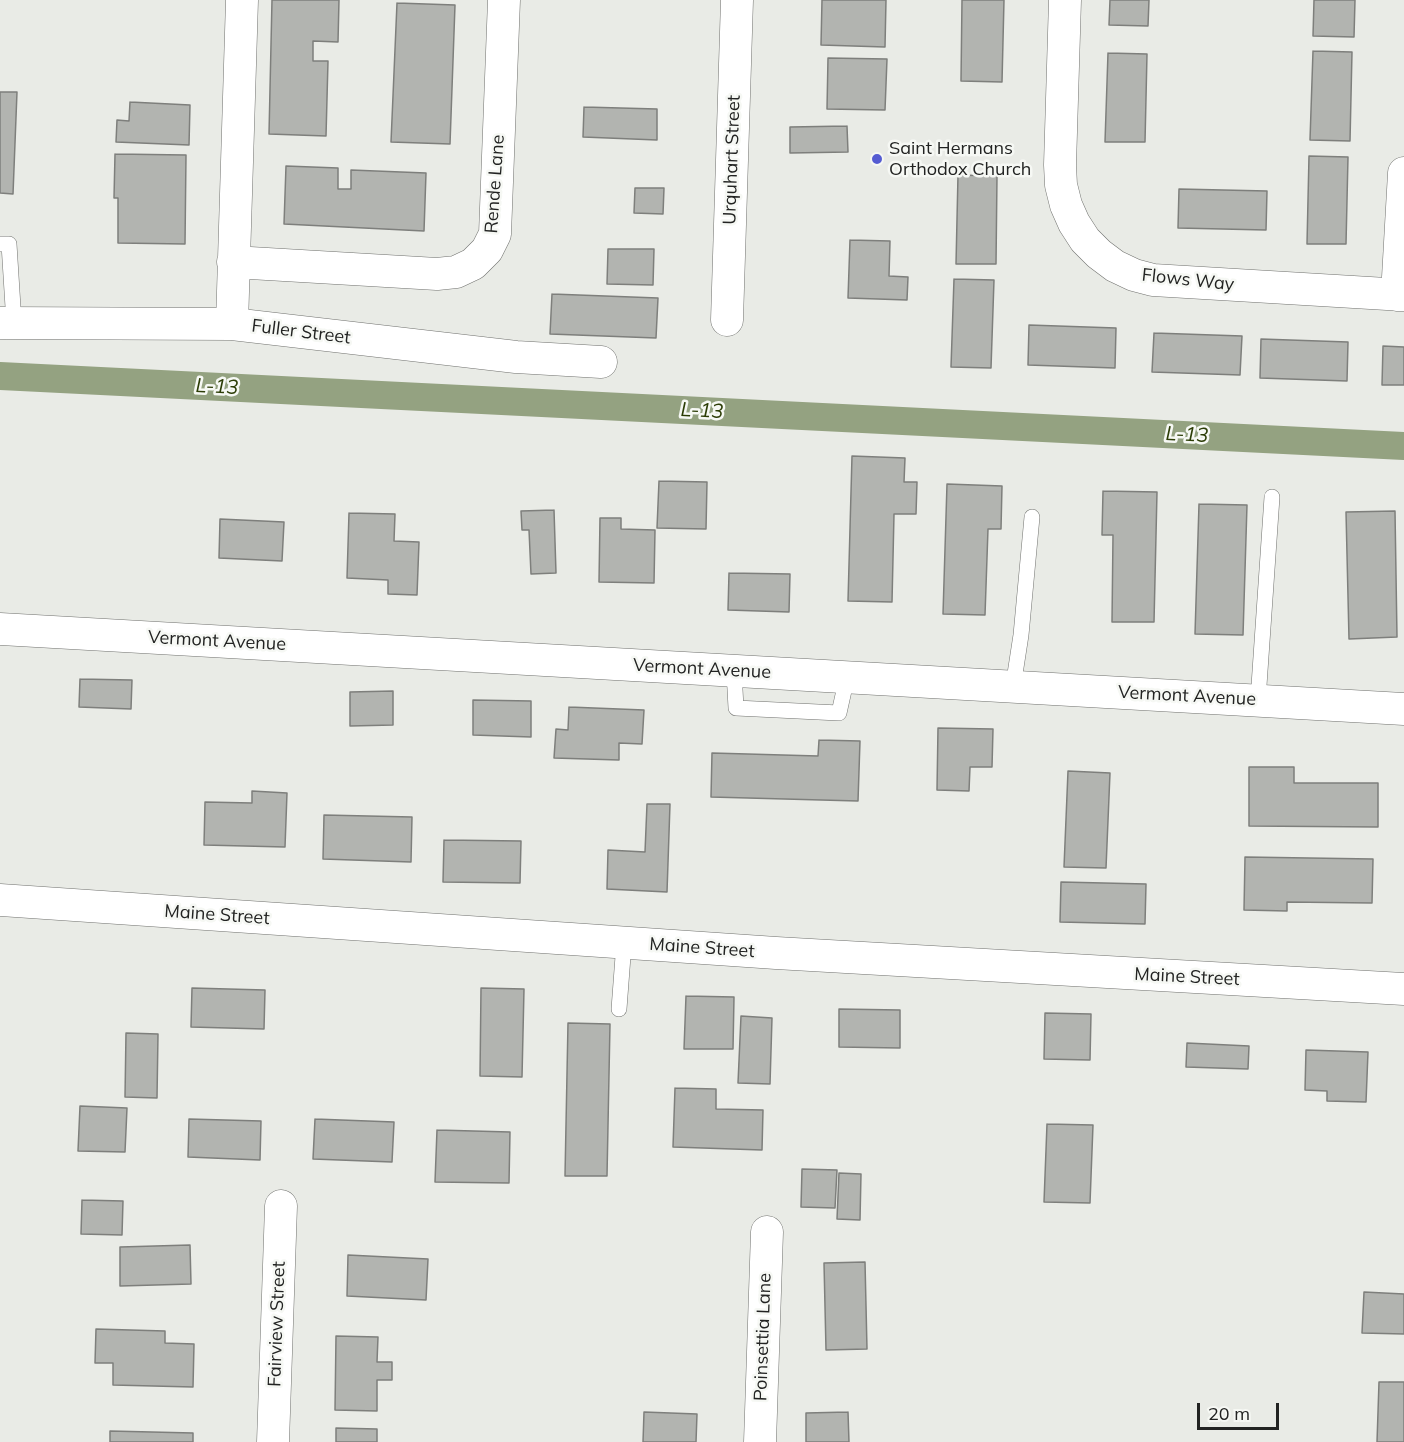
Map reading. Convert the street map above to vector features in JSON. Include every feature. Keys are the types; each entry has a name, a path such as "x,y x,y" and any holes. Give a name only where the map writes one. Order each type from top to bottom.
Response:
{"street":[{"path":"232,324 242,0"},
{"name":"Rende Lane","path":"233,262 437,274 456,272 473,264 487,250 495,234 504,0"},
{"name":"Urquhart Street","path":"727,320 737,0"},
{"name":"Flows Way","path":"1065,0 1061,185 1074,224 1099,254 1115,266 1134,275 1153,280 1401,295"},
{"path":"1401,295 1404,173"},
{"name":"Fuller Street","path":"7,323 232,324 516,357 601,362"},
{"name":"Vermont Avenue","path":"0,629 1404,709"},
{"name":"Maine Street","path":"0,900 624,943 1404,989"},
{"name":"Fairview Street","path":"273,1442 281,1206"},
{"name":"Poinsettia Lane","path":"760,1442 767,1232"}],"lane":[{"path":"0,244 9,244 7,323"},
{"path":"1258,700 1272,497"},
{"path":"1013,687 1021,635 1032,517"},
{"path":"619,1009 624,943"}],"building":[{"path":"272,0 339,0 338,42 313,41 313,61 328,61 326,136 269,134"},
{"path":"822,0 886,0 885,47 821,45"},
{"path":"962,0 1004,0 1002,82 961,81"},
{"path":"1110,0 1149,0 1148,26 1109,25"},
{"path":"1314,0 1355,0 1354,37 1313,36"},
{"path":"397,3 455,5 450,144 391,142"},
{"path":"1313,51 1352,52 1350,141 1310,140"},
{"path":"1108,53 1147,54 1145,142 1105,142"},
{"path":"828,58 887,59 885,110 827,109"},
{"path":"0,92 17,92 13,194 0,193"},
{"path":"130,102 190,105 189,145 116,142 117,120 129,121"},
{"path":"584,107 657,109 657,140 583,137"},
{"path":"847,126 848,152 790,153 790,127"},
{"path":"115,154 186,155 185,244 118,243 118,198 114,198"},
{"path":"1309,156 1348,157 1346,244 1307,244"},
{"path":"286,166 338,168 338,189 351,189 351,170 426,173 424,231 284,224"},
{"path":"958,175 997,176 996,264 956,264"},
{"path":"635,188 664,188 663,214 634,213"},
{"path":"1179,189 1267,191 1266,230 1178,228"},
{"path":"850,240 890,241 889,276 908,277 907,300 848,298"},
{"path":"608,249 654,249 653,285 607,284"},
{"path":"954,279 994,280 991,368 951,367"},
{"path":"552,294 658,298 656,338 550,334"},
{"path":"1029,325 1116,328 1115,368 1028,365"},
{"path":"1154,333 1242,336 1240,375 1152,372"},
{"path":"1261,339 1348,342 1347,381 1260,378"},
{"path":"1383,346 1404,347 1404,385 1382,385"},
{"path":"852,456 905,458 904,482 917,482 916,514 894,514 892,602 848,601"},
{"path":"659,481 707,482 706,529 657,528"},
{"path":"947,484 1002,486 1001,529 988,529 985,615 943,614"},
{"path":"1103,491 1157,492 1154,622 1112,622 1113,535 1102,535"},
{"path":"1199,504 1247,505 1243,635 1195,634"},
{"path":"554,510 556,573 531,574 529,530 522,530 521,511"},
{"path":"1395,511 1397,637 1349,639 1346,512"},
{"path":"349,513 395,514 394,541 419,542 417,595 388,594 388,580 347,578"},
{"path":"600,518 621,518 621,529 655,530 654,583 599,582"},
{"path":"220,519 284,522 282,561 219,558"},
{"path":"729,573 790,574 789,612 728,610"},
{"path":"80,679 132,680 131,709 79,707"},
{"path":"393,691 393,725 350,726 350,692"},
{"path":"473,700 531,701 531,737 473,735"},
{"path":"569,707 644,710 642,744 619,743 619,760 554,758 556,729 568,730"},
{"path":"938,728 993,729 992,767 970,767 969,791 937,790"},
{"path":"819,740 860,741 858,801 711,797 712,753 818,756"},
{"path":"1249,767 1294,767 1294,783 1378,783 1378,827 1249,826"},
{"path":"1068,771 1110,773 1106,868 1064,867"},
{"path":"252,791 287,793 285,847 204,845 205,802 252,803"},
{"path":"647,804 670,804 667,892 607,889 608,850 645,852"},
{"path":"324,815 412,817 411,862 323,859"},
{"path":"444,840 521,841 520,883 443,882"},
{"path":"1245,857 1373,859 1372,903 1287,902 1287,911 1244,910"},
{"path":"1061,882 1146,884 1145,924 1060,922"},
{"path":"192,988 265,990 264,1029 191,1027"},
{"path":"481,988 524,989 522,1077 480,1076"},
{"path":"686,996 734,997 733,1049 684,1049"},
{"path":"839,1009 900,1010 900,1048 839,1047"},
{"path":"1045,1013 1091,1014 1090,1060 1044,1059"},
{"path":"741,1016 772,1018 770,1084 738,1083"},
{"path":"568,1023 610,1024 607,1176 565,1176"},
{"path":"126,1033 158,1034 157,1098 125,1097"},
{"path":"1187,1043 1249,1046 1248,1069 1186,1067"},
{"path":"1306,1050 1368,1052 1366,1102 1327,1101 1327,1091 1305,1090"},
{"path":"675,1088 716,1089 716,1109 763,1110 762,1150 673,1147"},
{"path":"80,1106 127,1108 125,1152 78,1151"},
{"path":"189,1119 261,1121 260,1160 188,1157"},
{"path":"315,1119 394,1122 392,1162 313,1159"},
{"path":"1047,1124 1093,1125 1090,1203 1044,1202"},
{"path":"437,1130 510,1132 509,1183 435,1182"},
{"path":"802,1169 837,1170 835,1208 801,1207"},
{"path":"839,1173 861,1174 860,1220 837,1219"},
{"path":"82,1200 123,1201 122,1235 81,1234"},
{"path":"190,1245 191,1284 120,1286 120,1247"},
{"path":"348,1255 428,1259 426,1300 347,1296"},
{"path":"865,1262 867,1349 826,1350 824,1263"},
{"path":"1364,1292 1404,1294 1404,1334 1362,1333"},
{"path":"96,1329 165,1331 165,1343 194,1344 193,1387 113,1385 113,1363 95,1363"},
{"path":"336,1336 378,1337 377,1362 392,1362 392,1380 377,1380 377,1411 335,1410"},
{"path":"1379,1382 1404,1382 1404,1442 1377,1442"},
{"path":"644,1412 697,1414 696,1442 643,1442"},
{"path":"848,1412 849,1442 806,1442 806,1413"},
{"path":"336,1428 377,1429 377,1442 336,1442"},
{"path":"110,1431 193,1433 193,1442 110,1442"}],"waterway":[{"name":"L-13","path":"0,376 1404,446"}],"place":[{"name":"Saint Hermans Orthodox Church","path":"877,159"}]}
